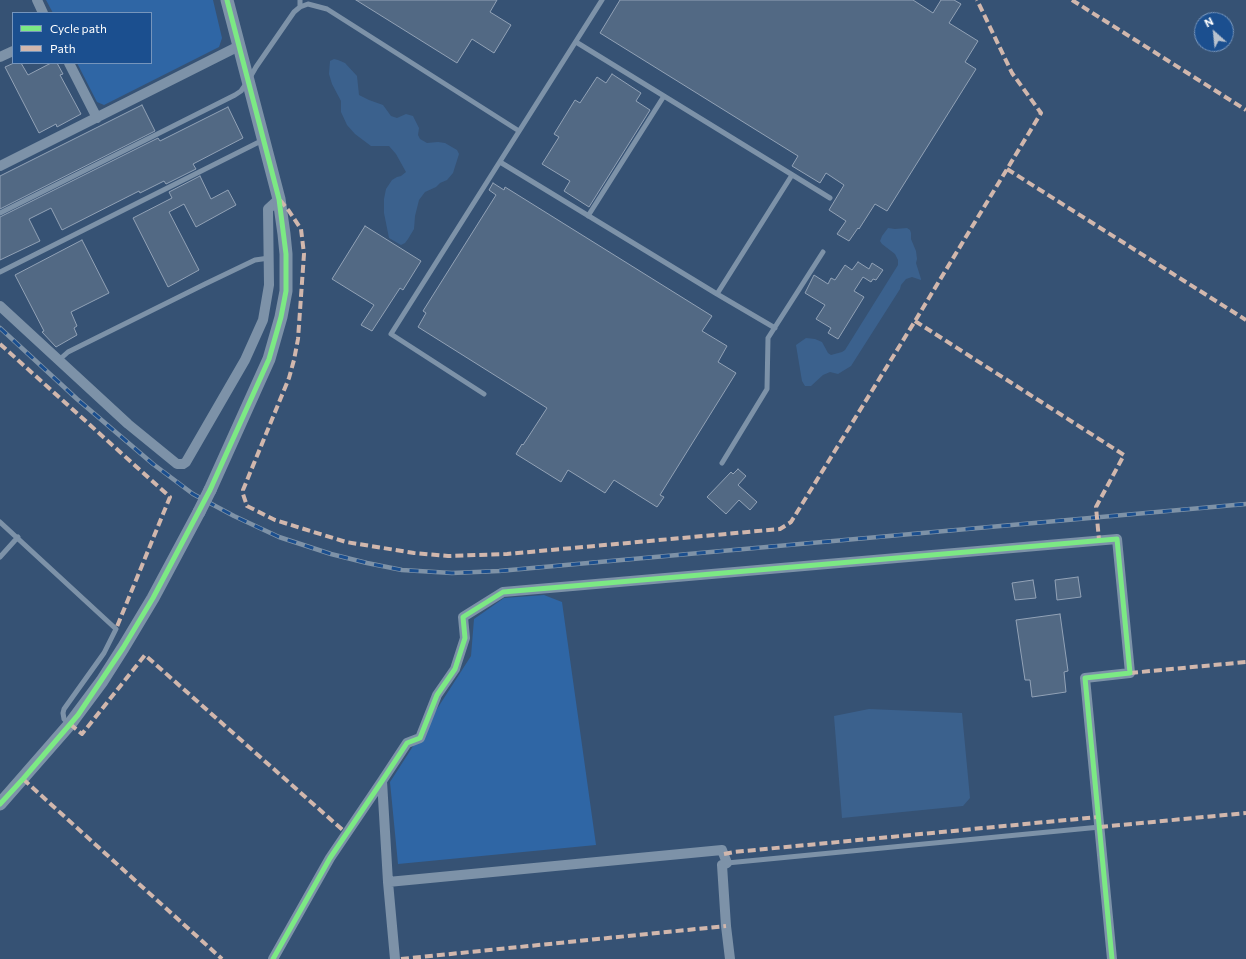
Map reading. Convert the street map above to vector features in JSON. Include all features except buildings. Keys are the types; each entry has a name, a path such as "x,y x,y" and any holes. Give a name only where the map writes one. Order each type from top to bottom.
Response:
{"street":[{"path":"37,0 43,12"},
{"path":"0,804 70,724 102,681 153,598 210,490 269,359 281,317 286,291 286,254 279,198 228,0"},
{"path":"0,166 239,46"},
{"path":"0,57 12,51"},
{"path":"70,64 97,118"},
{"path":"0,306 128,424 177,464 183,464 186,462 241,367 255,340 263,320 269,285 268,209 279,198"},
{"path":"273,959 330,858 407,743 420,738 437,695 456,669 465,638 464,617 503,592 1117,538 1130,673 1085,678 1112,959"},
{"path":"382,781 388,882 395,959"},
{"path":"388,882 722,850 727,863 722,865 730,959"}],"lane":[{"path":"300,0 300,7"},
{"path":"484,394 391,334 602,0"},
{"path":"0,213 241,91 294,12 300,7 308,4 327,10 519,131"},
{"path":"576,42 830,198"},
{"path":"588,216 664,96"},
{"path":"0,272 264,140"},
{"path":"500,162 775,328"},
{"path":"717,294 792,175"},
{"path":"722,463 767,390 768,338 823,252"},
{"path":"59,360 68,352 255,260 269,258"},
{"path":"0,522 116,629 104,653 64,709 64,719 70,724"},
{"path":"0,557 18,538"},
{"path":"727,863 1100,827"}],"shaded area":[{"path":"46,0 213,0 222,38 219,47 104,105 97,102 78,64 152,64 152,12 52,12"},
{"path":"334,59 345,63 357,76 359,95 383,105 391,116 397,118 406,114 413,116 419,128 418,135 420,139 427,143 445,143 457,150 459,154 453,173 447,180 425,192 419,200 415,216 414,229 405,243 401,245 389,238 384,213 384,199 386,189 392,180 406,172 396,154 389,146 371,146 355,134 347,125 341,112 341,101 332,84 329,74 330,61"},
{"path":"888,228 907,228 910,230 911,239 916,251 916,263 921,280 912,277 906,279 901,285 900,289 851,366 838,374 830,372 823,375 811,386 805,386 802,381 796,345 806,338 815,339 822,342 828,353 831,355 845,350 898,265 898,260 895,254 880,241"},
{"path":"544,595 562,602 596,845 398,864 390,782 471,656 474,619 504,598"},
{"path":"869,709 962,713 970,798 963,806 842,818 834,716"}],"railway":[{"path":"0,328 77,399 153,464 193,494 234,516 279,537 331,554 402,570 452,573 499,571 1246,504"}],"marked path":[{"path":"280,200 301,229 304,254 298,339 289,378 243,490 247,506 275,520 346,542 414,553 448,556 507,554 780,529 791,522 1041,113 1012,73 977,0"},
{"path":"1072,0 1246,110"},
{"path":"1007,169 1246,320"},
{"path":"915,321 1124,455 1096,507 1099,540"},
{"path":"0,344 170,497 116,629"},
{"path":"70,724 82,734 145,655 346,833"},
{"path":"1130,673 1246,662"},
{"path":"23,779 222,959"},
{"path":"1100,827 1246,813"},
{"path":"724,854 1098,817"},
{"path":"401,959 726,926"}],"cycle path":[{"path":"0,804 78,715 123,648 153,598 210,490 269,359 281,317 286,291 286,254 279,199 227,0"},
{"path":"273,959 330,858 407,743 420,738 437,695 455,669 465,638 463,617 503,592 1117,539 1130,673 1085,678 1112,959"}]}
